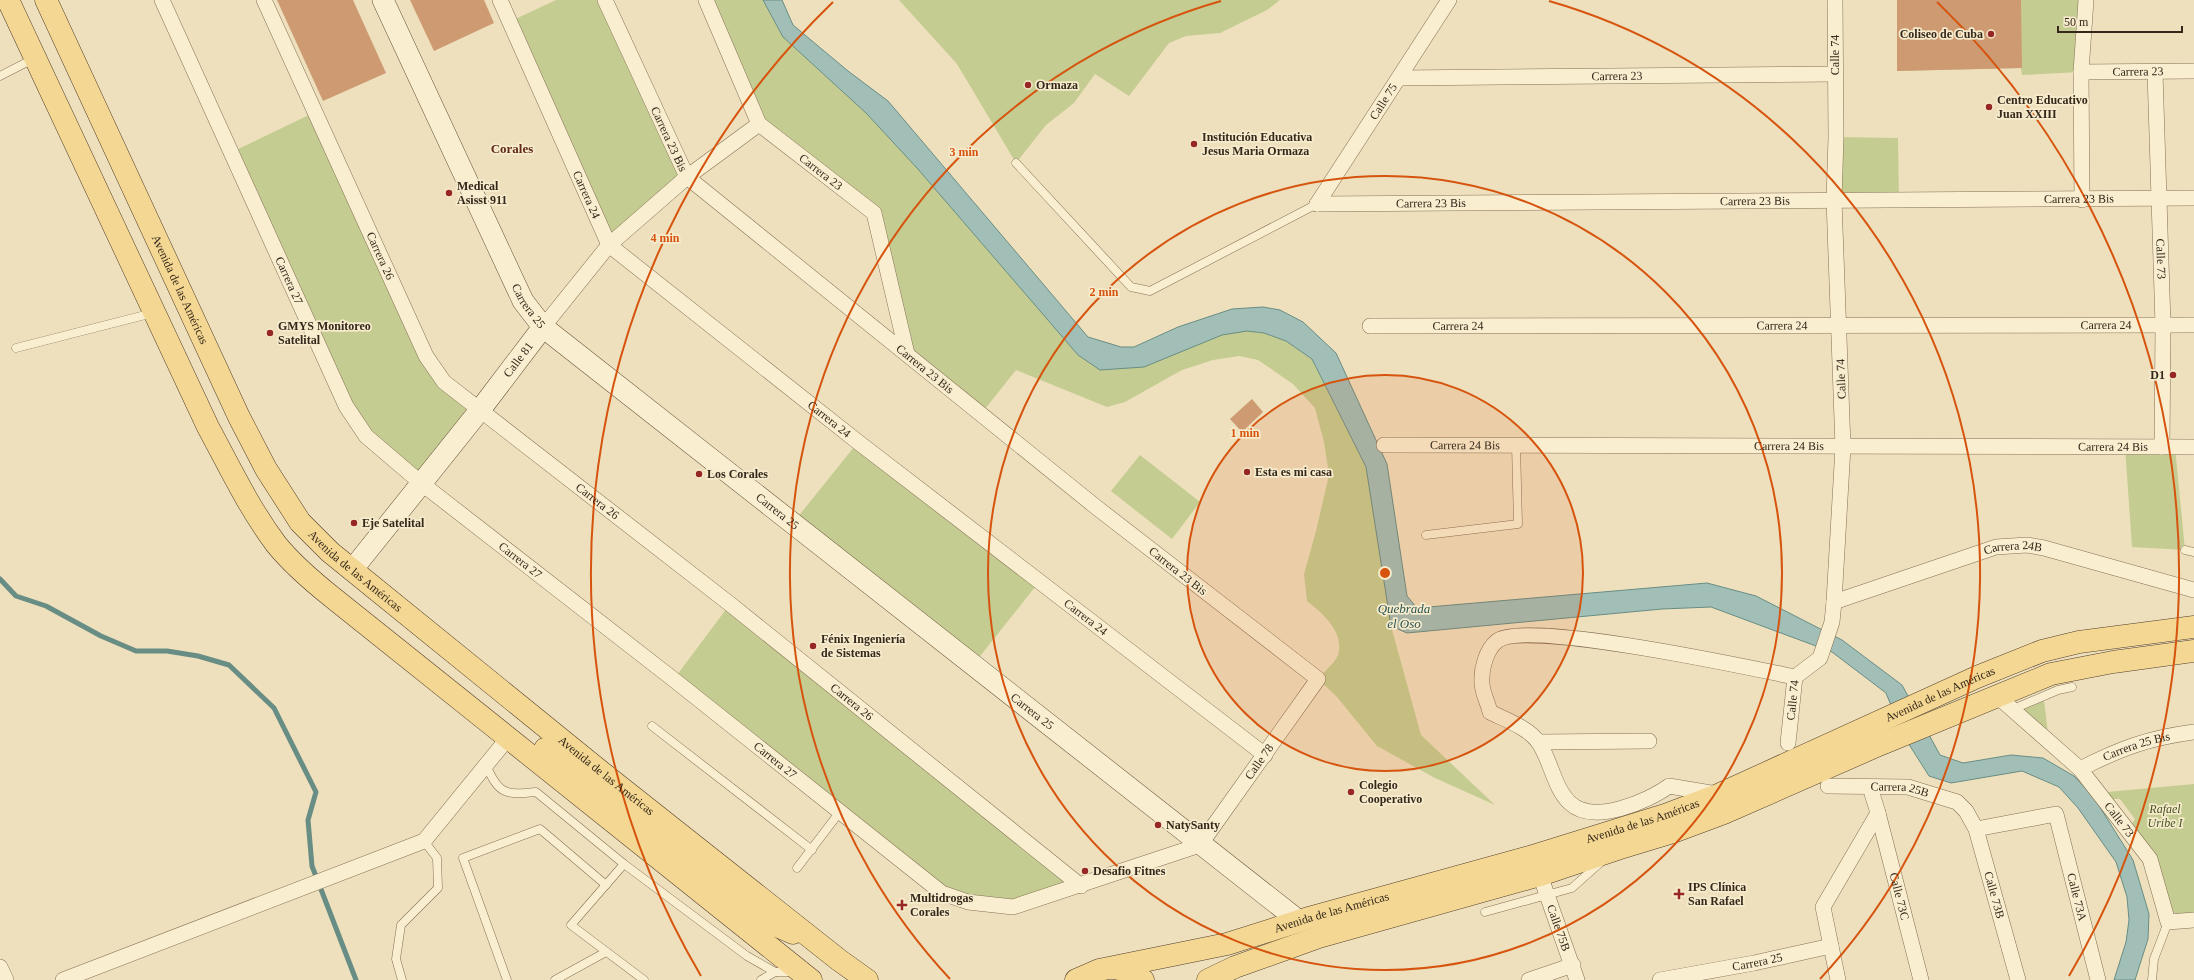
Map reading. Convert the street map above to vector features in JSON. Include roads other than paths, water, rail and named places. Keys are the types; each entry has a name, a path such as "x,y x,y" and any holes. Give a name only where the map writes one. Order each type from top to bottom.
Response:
{"main road":[{"path":"8,0 153,313 208,427 237,482 276,543 314,582 806,976"},
{"name":"Avenida de las Américas","path":"46,0 239,417 266,469 300,522 352,570 818,944 867,980"},
{"name":"Avenida de las Américas","path":"1208,980 1235,967 1319,936 1544,885 1617,849 1673,832 1724,813 1876,735 1934,696 2042,651 2093,640 2194,627"},
{"name":"Avenida de las Américas","path":"1076,980 1088,974 1110,968 1220,946 1299,921 1547,852 1665,816 1718,794 1876,735 2003,702 2051,674 2085,666 2194,651"},
{"path":"508,738 541,746 761,919 818,944"},
{"path":"1110,968 1125,970 1143,980"}],"street":[{"name":"Carrera 27","path":"162,0 346,406 366,436 421,484 674,679 942,893 965,901 1013,907 1081,886 1200,845"},
{"name":"Carrera 26","path":"264,0 426,356 444,382 730,604 1081,886"},
{"name":"Carrera 25","path":"383,0 523,301 542,327 1200,845 1299,921"},
{"name":"Carrera 24","path":"500,0 609,245 902,476 1264,755"},
{"name":"Carrera 23 Bis","path":"605,0 687,177 1096,507 1318,679"},
{"name":"Carrera 23","path":"706,0 759,124 874,213 907,354"},
{"name":"Calle 75","path":"1317,204 1400,78 1449,0"},
{"name":"Calle 74","path":"1788,743 1795,677 1820,658 1832,622 1834,602 1843,447 1834,200 1836,137 1835,0"},
{"path":"2082,200 2081,72 2086,0"},
{"name":"Carrera 23","path":"2081,72 2194,71"},
{"name":"Calle 73","path":"2155,72 2163,325 2162,447"},
{"name":"Carrera 23","path":"1400,78 1835,74"},
{"name":"Calle 81","path":"352,570 480,410 542,327 609,245 687,177 759,124"},
{"name":"Carrera 23 Bis","path":"1317,204 1834,200 2082,200 2194,198"},
{"name":"Carrera 24","path":"1370,326 2194,325"},
{"name":"Carrera 24 Bis","path":"1384,445 2194,447"},
{"name":"Carrera 24B","path":"1834,602 1996,548 2013,545 2044,548 2194,590"},
{"path":"1718,794 1669,786 1658,794 1638,803 1612,810 1589,813 1570,803 1559,786 1539,742 1524,730 1490,712 1482,683 1487,653 1498,640 1521,634 1610,641 1795,677"},
{"name":"Calle 78","path":"1200,845 1318,679"},
{"name":"Calle 73","path":"2003,702 2080,768 2150,859 2168,922"},
{"name":"Carrera 25 Bis","path":"2080,768 2117,750 2160,737 2194,732"},
{"path":"63,980 424,840 508,738"},
{"path":"1539,742 1649,741"},
{"name":"Carrera 25B","path":"1828,786 1908,787 1957,802 1966,811"},
{"name":"Calle 73C","path":"1870,787 1921,980"},
{"name":"Calle 73B","path":"1966,811 1976,830 2018,980"},
{"path":"1838,980 1823,907 1878,813"},
{"name":"Calle 73A","path":"1976,830 2056,814 2098,980"},
{"name":"Calle 75B","path":"1544,885 1577,980"},
{"path":"2168,922 2194,920"},
{"name":"Carrera 25","path":"1660,980 1754,963 1831,946"},
{"path":"1529,980 1573,965"},
{"path":"0,967 6,980"}],"lane":[{"path":"0,76 35,58"},
{"path":"1016,163 1131,287 1150,291 1317,204"},
{"path":"16,348 153,313"},
{"path":"1426,535 1518,524 1516,446"},
{"path":"2185,550 2194,552"},
{"path":"2003,702 2072,687"},
{"path":"652,726 812,850"},
{"path":"486,765 495,783 501,789 519,794 536,792 624,864 747,956 775,972 806,976"},
{"path":"796,868 812,850 840,813"},
{"path":"507,980 463,858 540,829 606,885"},
{"path":"402,980 396,959 401,925 438,888 437,858 424,840"},
{"path":"624,864 571,926 644,980"},
{"path":"1485,912 1544,885"},
{"path":"2152,980 2154,959 2168,922"},
{"path":"555,980 606,952"},
{"path":"761,980 775,972"}],"water":[{"name":"Quebrada el Oso","path":"763,0 782,0 793,25 848,71 888,101 1088,337 1121,347 1134,347 1178,327 1232,309 1263,307 1280,310 1303,322 1336,353 1387,464 1407,596 1417,608 1707,583 1756,596 1842,640 1902,685 1940,755 1963,763 2011,755 2043,758 2074,776 2093,796 2133,860 2149,914 2148,939 2135,980 2114,980 2126,942 2129,920 2127,897 2116,862 2078,808 2059,787 2022,771 1951,783 1929,776 1903,735 1886,693 1832,652 1711,607 1662,609 1407,633 1391,626 1366,467 1312,359 1286,341 1264,333 1247,331 1222,335 1144,367 1100,370 1078,355 917,168 866,113 783,37"}],"waterway":[{"path":"0,579 16,596 46,606 101,636 136,651 167,651 198,656 229,665 274,708 316,792 308,820 312,866 356,980"}],"place":[{"name":"Coliseo de Cuba","path":"1991,34"},
{"name":"Ormaza","path":"1028,85"},
{"name":"Centro Educativo Juan XXIII","path":"1989,107"},
{"name":"Institución Educativa Jesus Maria Ormaza","path":"1194,144"},
{"name":"Medical Asisst 911","path":"449,193"},
{"name":"GMYS Monitoreo Satelital","path":"270,333"},
{"name":"D1","path":"2173,375"},
{"name":"Esta es mi casa","path":"1247,472"},
{"name":"Los Corales","path":"699,474"},
{"name":"Eje Satelital","path":"354,523"},
{"name":"Fénix Ingeniería de Sistemas","path":"813,646"},
{"name":"Colegio Cooperativo","path":"1351,792"},
{"name":"NatySanty","path":"1158,825"},
{"name":"Desafio Fitnes","path":"1085,871"},
{"name":"IPS Clínica San Rafael","path":"1679,894"},
{"name":"Multidrogas Corales","path":"902,905"}],"district":[{"name":"Corales","path":"512,148"}],"park label":[{"name":"Rafael Uribe I","path":"2165,816"}]}
